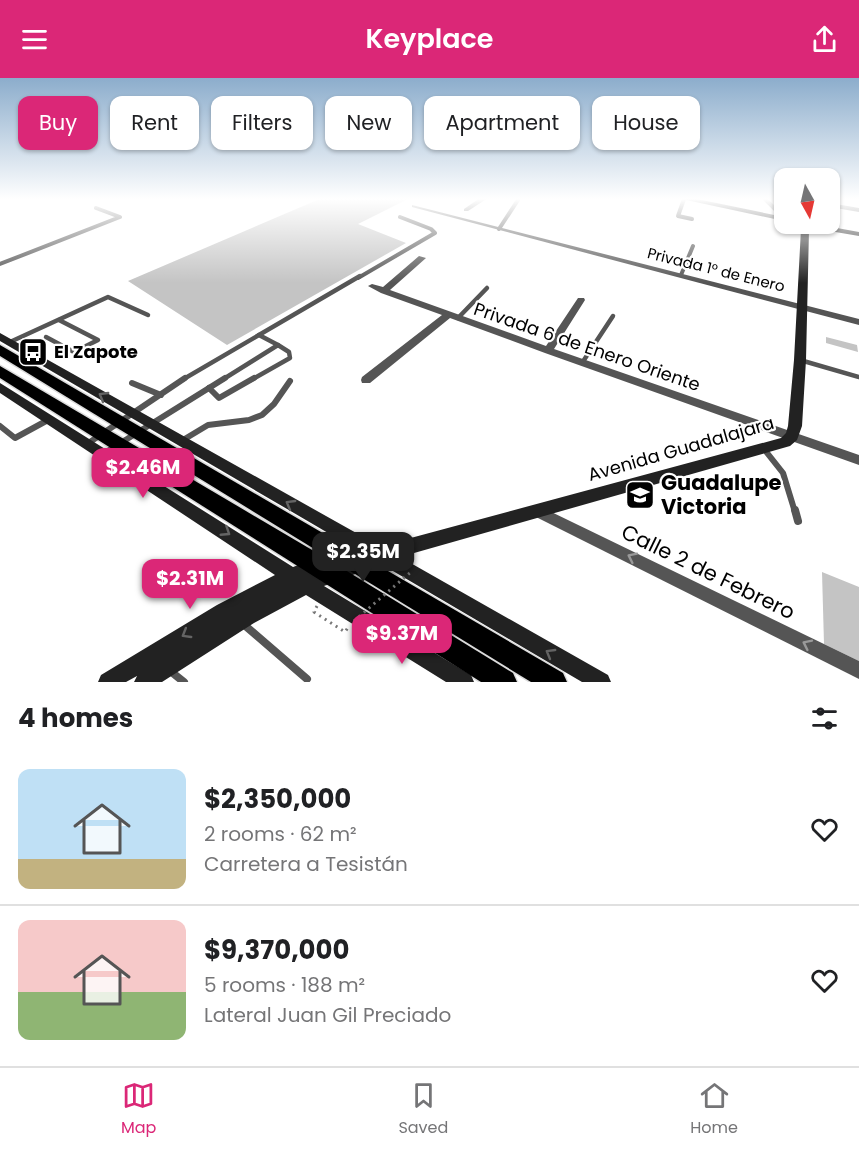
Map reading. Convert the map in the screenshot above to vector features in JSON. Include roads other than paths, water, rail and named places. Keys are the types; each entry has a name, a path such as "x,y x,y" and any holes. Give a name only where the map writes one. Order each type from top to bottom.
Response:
{"main road":[{"path":"3,343 145,428 350,561 554,682"},
{"path":"0,371 111,449 350,561 504,682"}],"street":[{"name":"Privada 1° de Enero","path":"492,226 859,322"},
{"path":"840,229 859,232"},
{"name":"Avenida Guadalajara","path":"108,682 299,580 350,561 539,512 785,442 792,436 795,426 805,234"},
{"path":"384,291 422,258"},
{"name":"Privada 6 de Enero Oriente","path":"372,286 548,351 859,459"},
{"path":"548,351 580,300"},
{"path":"366,380 453,316"},
{"path":"0,387 50,419 94,439"},
{"path":"145,428 181,441 350,561 601,682"},
{"path":"111,449 299,580 464,682"},
{"name":"Calle 2 de Febrero","path":"539,512 859,670"},
{"name":"Avenida Guadalajara","path":"144,682 167,668 235,615"}],"lane":[{"path":"0,264 97,226"},
{"path":"94,439 191,374 435,233 423,226"},
{"path":"681,275 693,246"},
{"path":"453,316 487,288"},
{"path":"3,343 108,297 148,315"},
{"path":"582,363 613,316"},
{"path":"46,337 74,352 98,340 59,320"},
{"path":"208,387 219,398 290,358 289,352 260,335"},
{"path":"111,449 278,345"},
{"path":"800,360 859,378"},
{"path":"181,441 210,425 248,420 266,413 290,381"},
{"path":"132,383 161,395"},
{"path":"0,426 15,438 50,419"},
{"path":"764,449 783,473 798,521"},
{"path":"235,615 247,630 307,678"},
{"path":"167,668 184,682"}],"place":[{"name":"El Zapote","path":"33,352"},
{"name":"Guadalupe Victoria","path":"640,495"}]}
